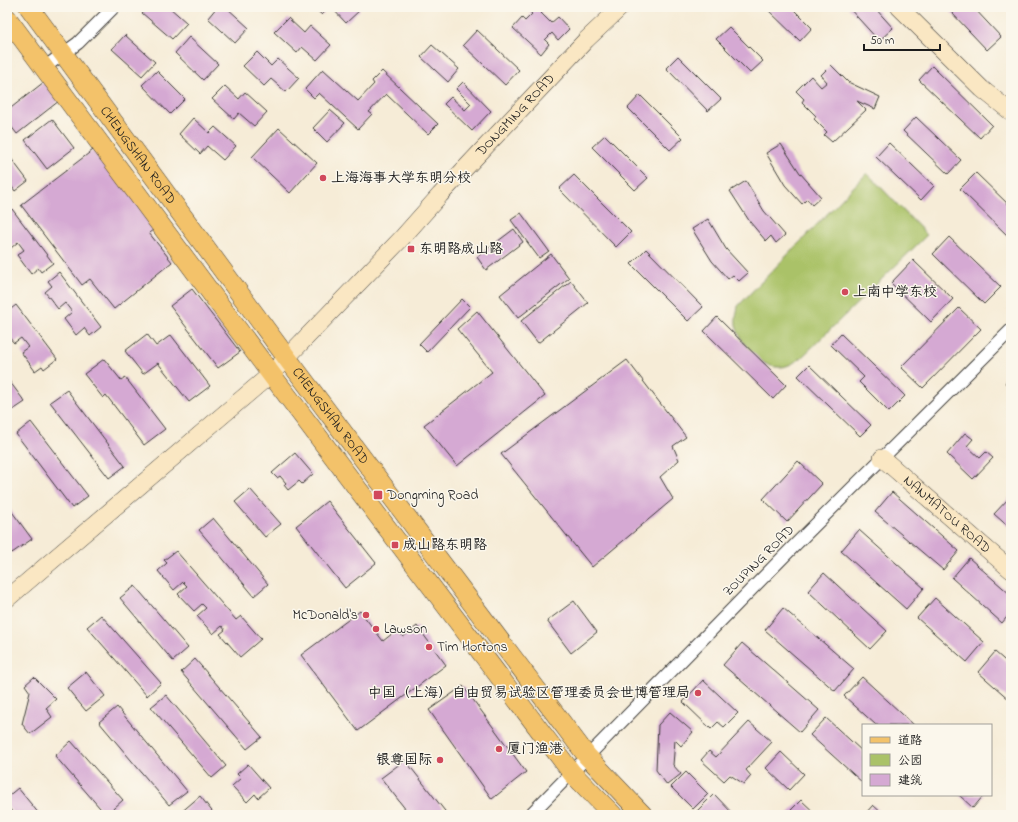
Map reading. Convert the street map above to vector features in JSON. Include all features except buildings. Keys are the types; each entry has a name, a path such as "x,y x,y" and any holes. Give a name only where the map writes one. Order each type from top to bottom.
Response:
{"main road":[{"name":"CHENGSHAN ROAD","path":"29,7 288,358 587,756 643,815"},
{"name":"DONGMING ROAD","path":"7,599 288,358 565,63 621,7"},
{"path":"899,7 982,89 1011,112"},
{"name":"CHENGSHAN ROAD","path":"7,18 45,67 271,374 572,773 612,815"},
{"name":"NANMATOU ROAD","path":"882,458 1011,570"}],"street":[{"path":"45,67 90,32 114,7"},
{"name":"ZOUPING ROAD","path":"530,815 882,458 1011,330"}],"green space":[{"path":"867,173 927,235 800,359 783,367 770,366 757,358 741,339 736,325 738,306"}],"place":[{"name":"上海海事大学东明分校","path":"323,178"},
{"name":"东明路成山路","path":"411,249"},
{"name":"上南中学东校","path":"845,292"},
{"name":"Dongming Road","path":"378,495"},
{"name":"成山路东明路","path":"395,545"},
{"name":"McDonald's","path":"366,615"},
{"name":"Lawson","path":"376,629"},
{"name":"Tim Hortons","path":"429,647"},
{"name":"中国（上海）自由贸易试验区管理委员会世博管理局","path":"698,693"},
{"name":"厦门渔港","path":"499,749"},
{"name":"银尊国际","path":"440,760"}]}
